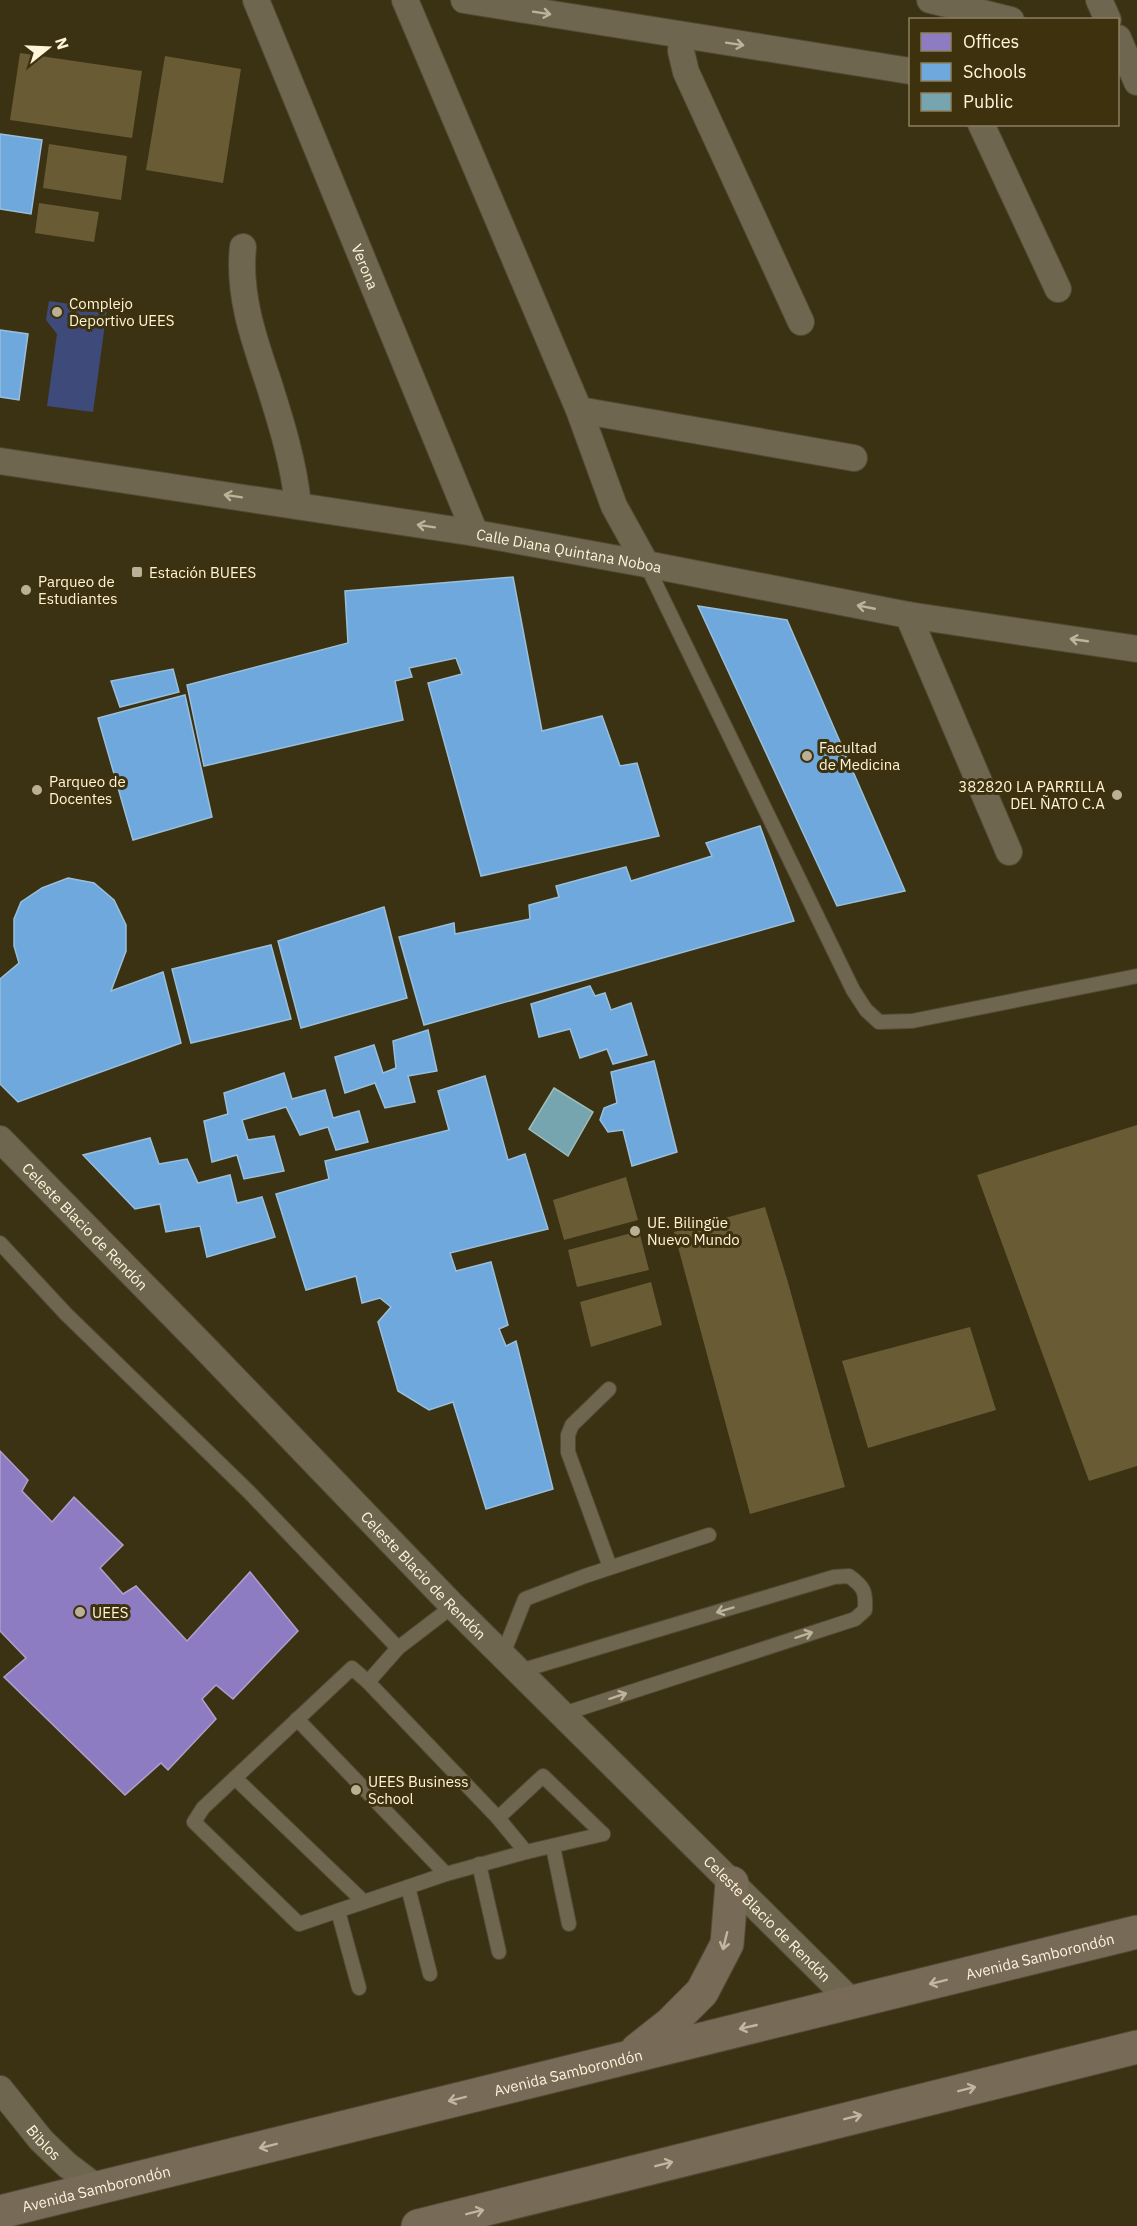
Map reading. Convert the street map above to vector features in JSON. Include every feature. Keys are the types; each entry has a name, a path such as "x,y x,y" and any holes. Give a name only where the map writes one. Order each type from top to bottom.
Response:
{"highway":[{"path":"632,2055 670,2024 702,1992 727,1944 732,1883"},
{"name":"Avenida Samborondón","path":"0,2212 1137,1932"},
{"path":"418,2226 1137,2047"}],"street":[{"name":"Verona","path":"256,0 475,533"},
{"path":"405,0 579,410 614,506 646,564"},
{"path":"464,0 909,71"},
{"path":"922,0 930,18"},
{"path":"930,0 1003,18"},
{"path":"1099,0 1107,18"},
{"path":"682,36 681,51 686,72 801,322"},
{"path":"1119,43 1137,82"},
{"path":"982,126 1058,289"},
{"path":"243,247 242,286 247,313 293,465 298,506"},
{"path":"579,410 854,458"},
{"name":"Calle Diana Quintana Noboa","path":"0,460 475,533 908,615 1137,649"},
{"path":"908,615 1010,852"},
{"name":"Celeste Blacio de Rendón","path":"0,1139 453,1606 854,2003"},
{"name":"Biblos","path":"0,2089 41,2140 67,2165 96,2187"}],"lane":[{"path":"646,564 853,990 866,1010 879,1022 912,1021 1137,976"},
{"path":"0,1243 66,1314 249,1492 398,1648"},
{"path":"609,1389 572,1425 568,1436 568,1452 610,1567"},
{"path":"563,1714 855,1619 865,1610 866,1595 861,1584 849,1576 834,1577 512,1663 525,1599 610,1567 709,1535"},
{"path":"368,1682 398,1648 453,1606"},
{"path":"498,1818 543,1776 603,1834 479,1864 299,1924 194,1822 203,1808 352,1668 498,1818 526,1852"},
{"path":"297,1719 446,1874"},
{"path":"235,1778 363,1902"},
{"path":"553,1846 569,1924"},
{"path":"479,1864 499,1952"},
{"path":"408,1887 430,1974"},
{"path":"338,1911 359,1988"}],"shaded area":[{"path":"20,53 142,71 132,138 10,120"},
{"path":"165,56 241,69 223,183 146,170"},
{"path":"49,144 127,156 121,200 43,188"},
{"path":"39,203 99,212 94,242 35,233"},
{"path":"1137,1125 1137,1466 1089,1481 977,1175"},
{"path":"626,1177 638,1220 564,1240 553,1200"},
{"path":"765,1207 845,1487 750,1514 674,1232"},
{"path":"639,1231 649,1270 577,1287 568,1250"},
{"path":"651,1282 662,1325 591,1347 580,1302"},
{"path":"970,1327 996,1410 868,1448 842,1361"}],"water":[{"path":"49,301 107,309 93,412 47,406 57,334 46,320"}],"building: Offices":[{"name":"UEES","path":"0,1451 28,1480 22,1491 52,1522 74,1497 123,1545 100,1568 123,1594 136,1586 187,1641 250,1572 298,1631 233,1699 216,1685 202,1699 216,1719 168,1770 161,1763 125,1795 4,1677 26,1658 0,1631"}],"building: Schools":[{"path":"0,134 42,140 31,214 0,209"},
{"path":"0,330 28,334 19,400 0,397"},
{"path":"513,577 542,731 602,716 620,766 637,763 659,836 481,876 428,683 462,674 456,658 409,668 412,677 395,681 403,720 204,766 187,685 348,643 345,591"},
{"name":"Facultad de Medicina","path":"698,606 787,620 905,891 837,906"},
{"path":"173,669 179,692 120,707 111,681"},
{"path":"185,695 212,817 133,840 98,718"},
{"path":"760,826 794,921 424,1025 399,937 454,923 455,934 530,919 529,905 559,897 556,886 626,867 631,881 712,856 706,843"},
{"path":"68,878 94,883 114,900 126,925 126,951 111,991 163,972 181,1043 18,1102 0,1084 0,979 19,963 14,946 14,919 21,902 42,888"},
{"path":"384,907 407,998 301,1028 278,941"},
{"path":"271,945 291,1019 191,1043 172,969"},
{"path":"590,986 595,996 605,993 611,1010 631,1003 647,1055 613,1064 607,1049 580,1058 570,1029 539,1037 531,1004"},
{"path":"428,1030 437,1071 408,1076 415,1102 385,1108 375,1083 345,1093 335,1057 374,1045 383,1073 396,1068 393,1041"},
{"path":"654,1061 677,1152 632,1166 623,1130 608,1132 600,1120 604,1108 617,1103 611,1072"},
{"path":"284,1073 292,1099 325,1090 333,1118 359,1111 368,1142 336,1150 328,1127 300,1135 286,1107 242,1120 248,1140 274,1136 284,1171 244,1179 237,1155 212,1162 204,1121 228,1114 224,1093"},
{"path":"485,1076 508,1160 525,1154 548,1229 450,1253 456,1271 491,1262 508,1325 499,1329 506,1346 516,1341 553,1489 486,1509 453,1402 429,1410 398,1391 378,1322 391,1307 380,1298 362,1303 356,1276 306,1290 276,1194 329,1179 325,1161 449,1130 438,1091"},
{"path":"150,1138 159,1164 187,1159 198,1183 230,1175 237,1203 262,1197 275,1237 207,1257 200,1226 166,1232 160,1204 135,1209 83,1155"}],"building: Public":[{"path":"554,1088 593,1112 568,1156 529,1129"}],"place":[{"name":"Complejo Deportivo UEES","path":"57,312"},
{"name":"Estación BUEES","path":"137,572"},
{"name":"Parqueo de Estudiantes","path":"26,590"},
{"name":"Facultad de Medicina","path":"807,756"},
{"name":"Parqueo de Docentes","path":"37,790"},
{"name":"382820 LA PARRILLA DEL ÑATO C.A","path":"1117,795"},
{"name":"UE. Bilingüe Nuevo Mundo","path":"635,1231"},
{"name":"UEES","path":"80,1612"},
{"name":"UEES Business School","path":"356,1790"}]}
